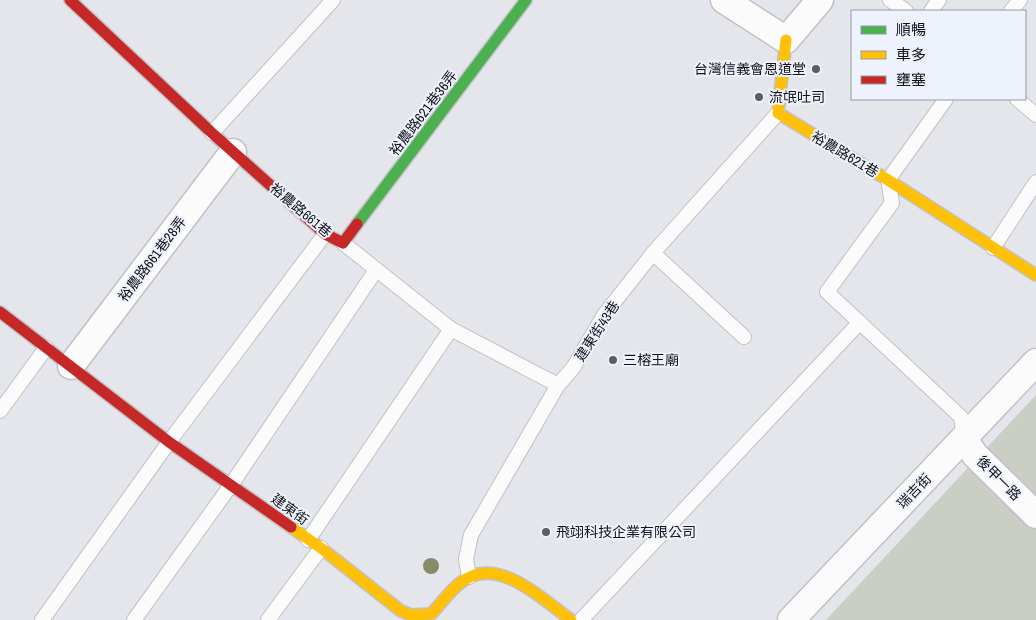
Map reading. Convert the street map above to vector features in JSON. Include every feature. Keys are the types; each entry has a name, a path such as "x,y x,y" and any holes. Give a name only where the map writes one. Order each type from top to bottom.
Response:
{"street":[{"name":"裕農路661巷","path":"70,0 212,133 325,234 343,243"},
{"name":"裕農路621巷36弄","path":"343,243 526,0"},
{"path":"724,0 786,40"},
{"path":"778,113 786,40 820,0"},
{"name":"裕農路621巷","path":"778,113 888,180 1036,275"},
{"name":"裕農路661巷28弄","path":"71,366 233,152"},
{"name":"建東街","path":"0,312 169,442 321,548 397,616 433,617 469,577"},
{"name":"瑞吉街","path":"791,620 1036,362"},
{"name":"後甲一路","path":"964,439 974,455 1036,515"},
{"path":"469,577 479,573 490,573 510,578 570,620"}],"lane":[{"path":"212,133 333,0"},
{"path":"890,0 905,10"},
{"path":"945,100 888,180 892,203 827,292 960,417 964,439"},
{"path":"1018,100 1036,115"},
{"name":"建東街43巷","path":"469,577 466,559 471,535 558,384 573,368 604,315 653,253 778,113"},
{"path":"993,248 1036,182"},
{"path":"42,620 169,442 325,234"},
{"name":"裕農路661巷","path":"343,243 451,329 558,384"},
{"path":"653,253 744,337"},
{"path":"134,620 231,485 376,270"},
{"path":"581,620 860,322"},
{"path":"308,540 451,329"},
{"path":"0,411 46,348"},
{"path":"268,620 321,548"}],"shaded area":[{"path":"1036,395 1036,620 826,620"}],"traffic: fast":[{"path":"357,224 526,0"}],"traffic: slow":[{"path":"786,40 778,113 888,180 1036,275"},
{"path":"291,527 321,548 401,611 411,615 431,614 464,580 483,573 496,574 524,585 571,620"}],"traffic: jam":[{"path":"70,0 212,133 325,234 343,243 357,224"},
{"path":"0,312 169,442 291,527"}],"place":[{"name":"台灣信義會恩道堂","path":"816,69"},
{"name":"流氓吐司","path":"759,97"},
{"name":"三榕王廟","path":"613,360"},
{"name":"飛翊科技企業有限公司","path":"546,532"}]}
